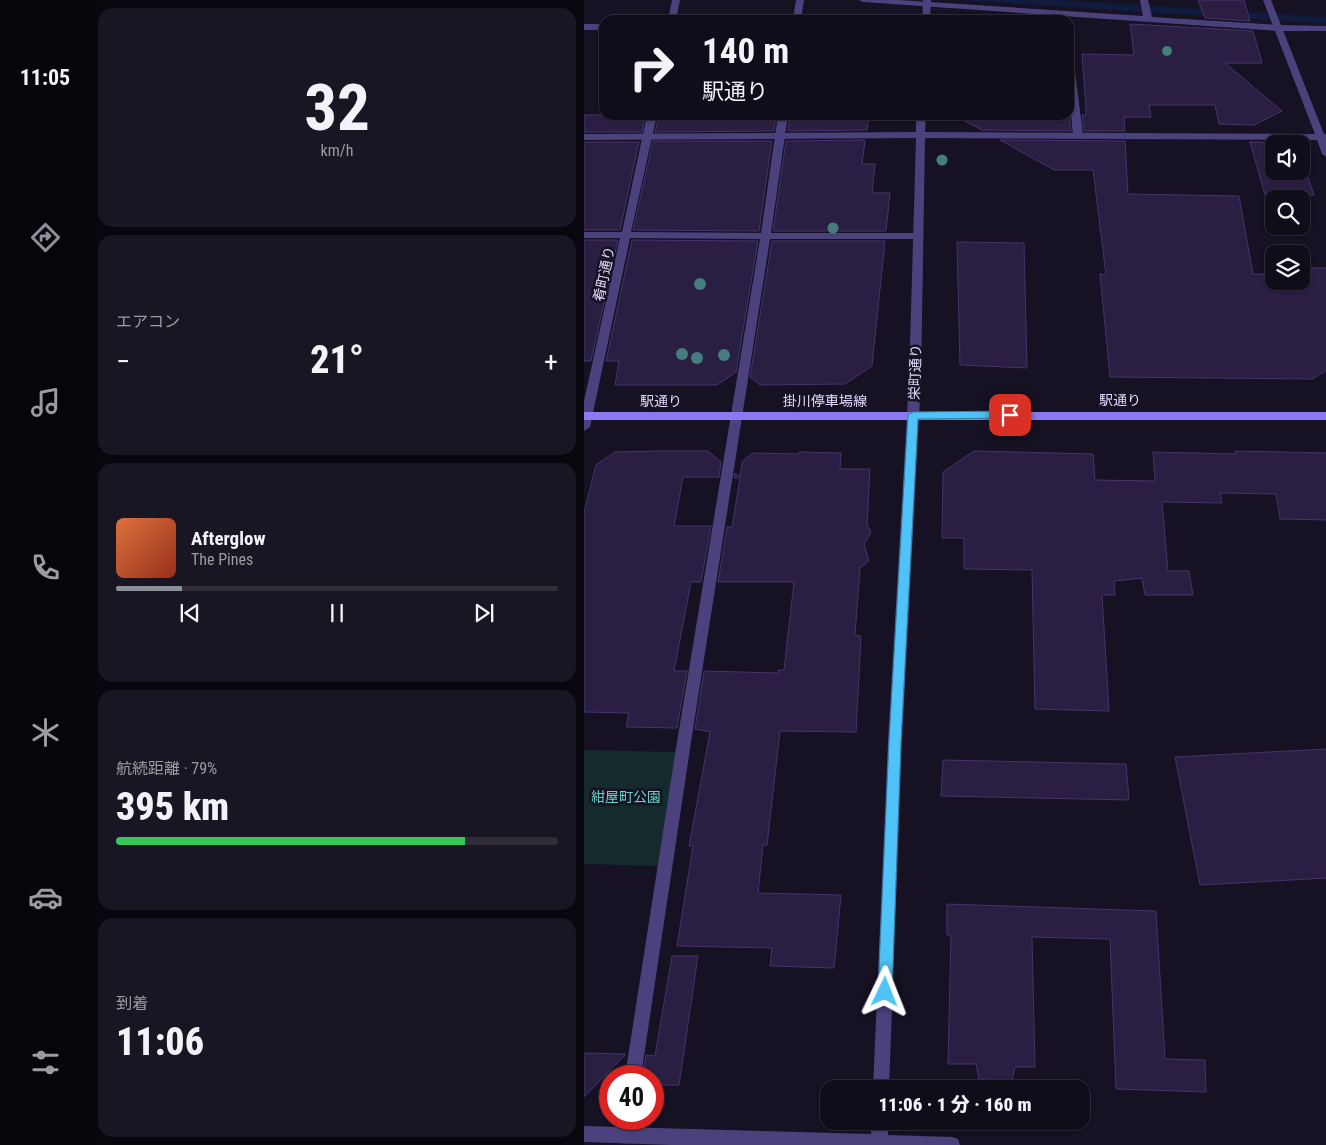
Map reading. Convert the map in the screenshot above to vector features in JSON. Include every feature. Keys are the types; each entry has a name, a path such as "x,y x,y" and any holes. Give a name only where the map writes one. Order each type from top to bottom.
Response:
{"main road":[{"name":"駅通り","path":"913,415 1326,416"},
{"name":"掛川停車場線","path":"737,416 913,415"},
{"name":"駅通り","path":"585,420 737,416"}],"street":[{"path":"673,15 676,0"},
{"path":"798,15 800,0"},
{"path":"863,0 927,2 1047,15"},
{"path":"1267,0 1323,137 1326,154"},
{"path":"1144,1 1148,18"},
{"path":"926,15 927,2"},
{"path":"1074,17 1148,18 1278,28 1326,29"},
{"path":"584,27 599,27"},
{"path":"1074,100 1078,135"},
{"name":"肴町通り","path":"585,420 651,120"},
{"path":"635,1065 782,120"},
{"name":"栄町通り","path":"882,1080 895,741 913,415 921,120"},
{"path":"584,137 1078,135 1323,137"},
{"path":"584,235 917,236"},
{"path":"625,1136 626,1130"},
{"path":"878,1144 879,1130"},
{"path":"584,1134 952,1145"}],"green space":[{"name":"紺屋町公園","path":"584,750 676,752 660,866 584,864"}],"water":[{"path":"959,0 1062,0 1326,17 1326,24"}],"building":[{"path":"1198,0 1244,0 1250,21 1205,18"},
{"path":"1130,24 1253,31 1262,63 1225,63 1282,111 1254,125 1219,124 1215,105 1149,105 1151,117 1124,117 1125,131 1084,131 1082,115 1086,115 1086,107 1082,54 1134,55"},
{"path":"584,115 599,115 599,120 644,120 642,132 584,132"},
{"path":"658,120 775,120 774,131 655,132"},
{"path":"789,120 868,120 867,130 788,131"},
{"path":"963,120 1070,120 1071,131 982,130"},
{"path":"865,140 862,164 875,164 872,193 890,193 886,231 773,231 786,141"},
{"path":"1000,140 1125,141 1128,194 1239,196 1253,274 1265,274 1265,290 1310,290 1310,268 1327,268 1327,370 1312,379 1110,377 1100,274 1106,275 1093,170 1054,170"},
{"path":"653,141 772,141 759,231 633,230"},
{"path":"584,142 639,142 620,230 584,230"},
{"path":"1250,142 1262,142 1265,144 1265,180 1309,180 1314,195 1310,195 1310,190 1265,190 1265,195"},
{"path":"584,240 618,240 591,361 584,361"},
{"path":"632,240 758,241 736,372 717,385 615,385 619,361 606,361"},
{"path":"772,241 885,241 872,366 845,384 760,385 750,377"},
{"path":"957,242 1024,243 1027,368 960,365"},
{"path":"708,451 721,462 719,477 683,477 674,526 711,526 701,582 691,582 674,671 687,671 677,728 626,727 629,713 584,712 584,513 596,465 615,452"},
{"path":"974,451 1093,454 1095,480 1155,481 1153,452 1236,454 1235,451 1327,453 1327,520 1280,519 1276,494 1220,493 1222,503 1162,502 1168,571 1189,571 1193,595 1145,595 1142,578 1114,581 1115,595 1102,595 1109,711 1035,709 1032,570 964,569 964,538 942,538 943,472"},
{"path":"799,452 841,453 840,469 870,469 867,524 871,533 864,544 869,561 860,568 855,635 861,636 856,732 780,731 767,845 763,845 758,893 841,895 834,968 770,966 772,948 677,946 693,846 689,846 710,732 695,729 704,671 778,673 778,670 784,670 794,582 718,582 727,527 732,527 740,478 734,478 735,473 740,477 742,462 752,453 799,454"},
{"path":"1327,749 1327,878 1200,885 1175,757"},
{"path":"943,760 1126,764 1129,800 941,796"},
{"path":"947,904 1156,911 1165,1059 1205,1060 1206,1092 1116,1089 1110,939 1032,937 1035,1067 1015,1067 1012,1080 979,1079 976,1064 948,1064 951,935 947,935"},
{"path":"672,956 698,956 679,1085 664,1085 664,1065 644,1065 646,1055 655,1056"},
{"path":"584,1053 626,1054 615,1065 599,1065 599,1082 584,1097"}],"route":[{"path":"885,992 895,741 913,415 1010,415"}]}
